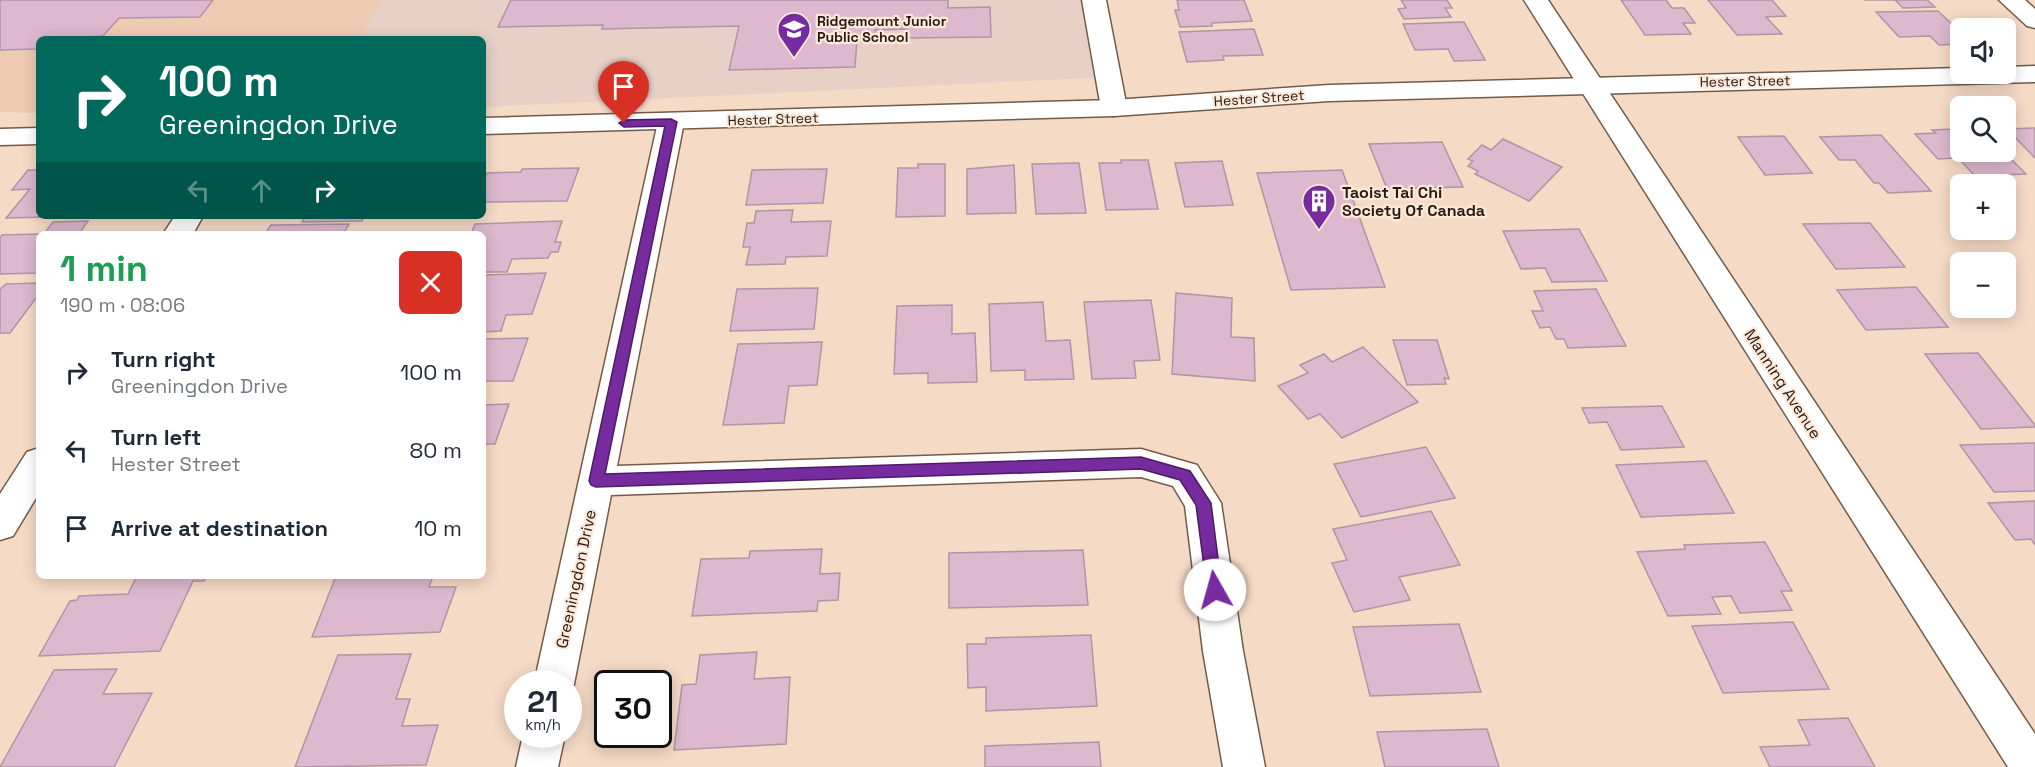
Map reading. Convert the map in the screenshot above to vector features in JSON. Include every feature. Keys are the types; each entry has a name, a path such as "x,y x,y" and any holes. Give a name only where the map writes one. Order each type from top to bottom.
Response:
{"street":[{"path":"1094,0 1114,108"},
{"name":"Manning Avenue","path":"1536,0 2031,767"},
{"path":"2011,0 2035,21"},
{"name":"Hester Street","path":"486,126 1114,108 1329,93 2035,74"},
{"name":"Greeningdon Drive","path":"557,670 671,122"},
{"path":"0,137 36,136"},
{"path":"596,481 1141,463 1185,475 1203,503 1223,651 1244,767"},
{"path":"0,525 36,467"},
{"path":"537,767 541,748"}],"shaded area":[{"path":"0,0 382,0 363,36 36,36 36,113 0,112"},
{"name":"Ridgemount Junior Public School","path":"382,0 1096,0 1109,77 486,107 486,36 363,36"}],"building":[{"path":"0,0 213,0 200,17 119,18 103,36 36,36 36,49 0,50"},
{"path":"511,0 948,0 948,8 990,7 991,37 907,38 907,29 875,30 874,39 857,39 855,67 729,70 739,26 602,29 603,25 498,27"},
{"path":"1177,0 1244,0 1252,21 1180,27 1175,10 1179,10"},
{"path":"1401,0 1447,0 1452,8 1445,8 1451,17 1404,19 1398,9 1406,8"},
{"path":"1621,0 1666,0 1672,8 1684,8 1695,23 1683,23 1691,34 1645,35"},
{"path":"1708,0 1772,0 1786,16 1766,17 1782,34 1737,35"},
{"path":"1895,0 1927,0 1935,7 1903,8"},
{"path":"1938,11 1950,22 1950,44 1939,45 1930,36 1899,37 1876,12"},
{"path":"1464,22 1485,60 1454,61 1448,49 1415,50 1403,24"},
{"path":"1254,29 1263,55 1223,56 1224,60 1187,62 1179,32"},
{"path":"2035,128 2035,158 2016,138 2016,129"},
{"path":"1950,129 1950,158 1938,159 1915,134 1936,133 1932,130"},
{"path":"1881,135 1931,191 1888,193 1879,183 1874,183 1855,160 1839,160 1820,137"},
{"path":"1784,136 1812,173 1765,175 1738,137"},
{"path":"1503,139 1562,167 1529,201 1475,174 1478,171 1468,166 1473,161 1468,159 1482,145 1491,150"},
{"path":"1442,142 1463,187 1387,189 1369,144"},
{"path":"1121,160 1148,160 1158,209 1106,210 1099,163 1121,163"},
{"path":"1222,161 1233,205 1185,207 1175,163"},
{"path":"1962,162 2014,162 2026,174 2016,174 1973,174"},
{"path":"1079,163 1086,213 1036,214 1032,164"},
{"path":"918,164 945,164 945,216 896,217 898,168 918,168"},
{"path":"1014,165 1016,213 967,214 967,169"},
{"path":"579,168 567,201 486,202 487,173 521,172 522,169"},
{"path":"827,169 823,203 746,205 752,170"},
{"path":"28,170 36,170 36,217 6,218 30,189 12,190"},
{"name":"Taoist Tai Chi Society Of Canada","path":"1342,170 1385,287 1291,290 1257,173"},
{"path":"793,210 791,222 831,221 827,256 786,257 785,264 746,265 750,247 743,247 747,223 754,223 756,211"},
{"path":"304,219 363,219 362,221 302,222"},
{"path":"88,221 81,231 46,231 53,222"},
{"path":"562,221 555,242 561,242 558,252 551,252 548,258 512,259 507,272 486,272 486,231 472,231 475,224"},
{"path":"1870,223 1905,267 1836,269 1803,224"},
{"path":"349,224 345,231 267,231 271,225"},
{"path":"1579,229 1607,281 1552,282 1545,268 1521,269 1503,231"},
{"path":"36,234 36,273 0,274 0,238 2,235"},
{"path":"546,273 532,314 506,315 501,331 486,332 486,275"},
{"path":"36,283 36,298 10,333 0,333 0,289 6,284"},
{"path":"1916,287 1948,327 1866,330 1837,290"},
{"path":"818,288 814,329 730,331 737,289"},
{"path":"1596,289 1626,346 1568,348 1564,339 1556,339 1550,327 1540,328 1532,311 1543,311 1534,291"},
{"path":"1176,293 1232,298 1231,337 1254,338 1255,381 1172,374"},
{"path":"1151,300 1160,360 1134,361 1136,378 1092,379 1084,302"},
{"path":"1043,302 1046,341 1070,340 1074,379 1025,380 1025,370 991,371 989,304"},
{"path":"952,305 952,334 975,333 977,382 928,383 928,373 894,374 897,306"},
{"path":"528,338 513,381 486,381 486,339"},
{"path":"1393,340 1437,340 1449,379 1444,378 1446,384 1407,385"},
{"path":"822,342 817,385 789,386 784,423 723,425 738,344"},
{"path":"1363,347 1418,402 1342,438 1320,414 1308,419 1278,386 1308,373 1300,365 1324,354 1332,362"},
{"path":"1978,353 2035,427 1981,429 1925,354"},
{"path":"509,404 495,444 486,444 486,405"},
{"path":"1662,406 1684,447 1621,450 1607,422 1589,423 1582,408"},
{"path":"2035,443 2035,491 1994,492 1960,445"},
{"path":"1426,447 1455,498 1361,517 1334,464"},
{"path":"1706,461 1734,513 1641,517 1616,465"},
{"path":"2035,501 2035,545 2031,539 2015,540 1988,503"},
{"path":"1431,511 1460,565 1399,577 1410,600 1354,612 1332,563 1347,560 1333,529"},
{"path":"1765,542 1792,591 1781,591 1792,610 1740,613 1731,596 1712,597 1721,614 1668,616 1637,552 1685,549 1684,545"},
{"path":"822,549 820,574 840,573 838,600 818,601 817,611 692,616 701,559 749,558 750,551"},
{"path":"1083,550 1088,605 949,608 949,553"},
{"path":"136,579 205,579 193,581 160,651 39,656 70,601 77,600 79,596 128,594"},
{"path":"335,579 432,579 429,587 456,587 440,632 312,637"},
{"path":"1793,622 1829,689 1723,693 1692,626"},
{"path":"1459,624 1481,692 1370,696 1353,627"},
{"path":"1091,635 1097,706 986,711 986,687 968,688 967,644 986,644 986,638"},
{"path":"757,652 754,679 790,677 786,744 674,750 682,685 696,684 700,655"},
{"path":"411,654 396,699 410,699 402,726 438,725 426,765 295,767 338,655"},
{"path":"117,669 103,694 152,693 114,767 0,767 54,670"},
{"path":"1848,718 1875,767 1770,767 1760,747 1810,745 1798,720"},
{"path":"1487,729 1499,767 1385,767 1377,732"},
{"path":"1099,742 1101,767 985,767 985,746"}],"place":[{"name":"Ridgemount Junior Public School","path":"794,58"},
{"name":"Taoist Tai Chi Society Of Canada","path":"1319,230"}],"route":[{"path":"624,123 671,122 596,481 1141,463 1185,475 1203,503 1215,590"}]}
